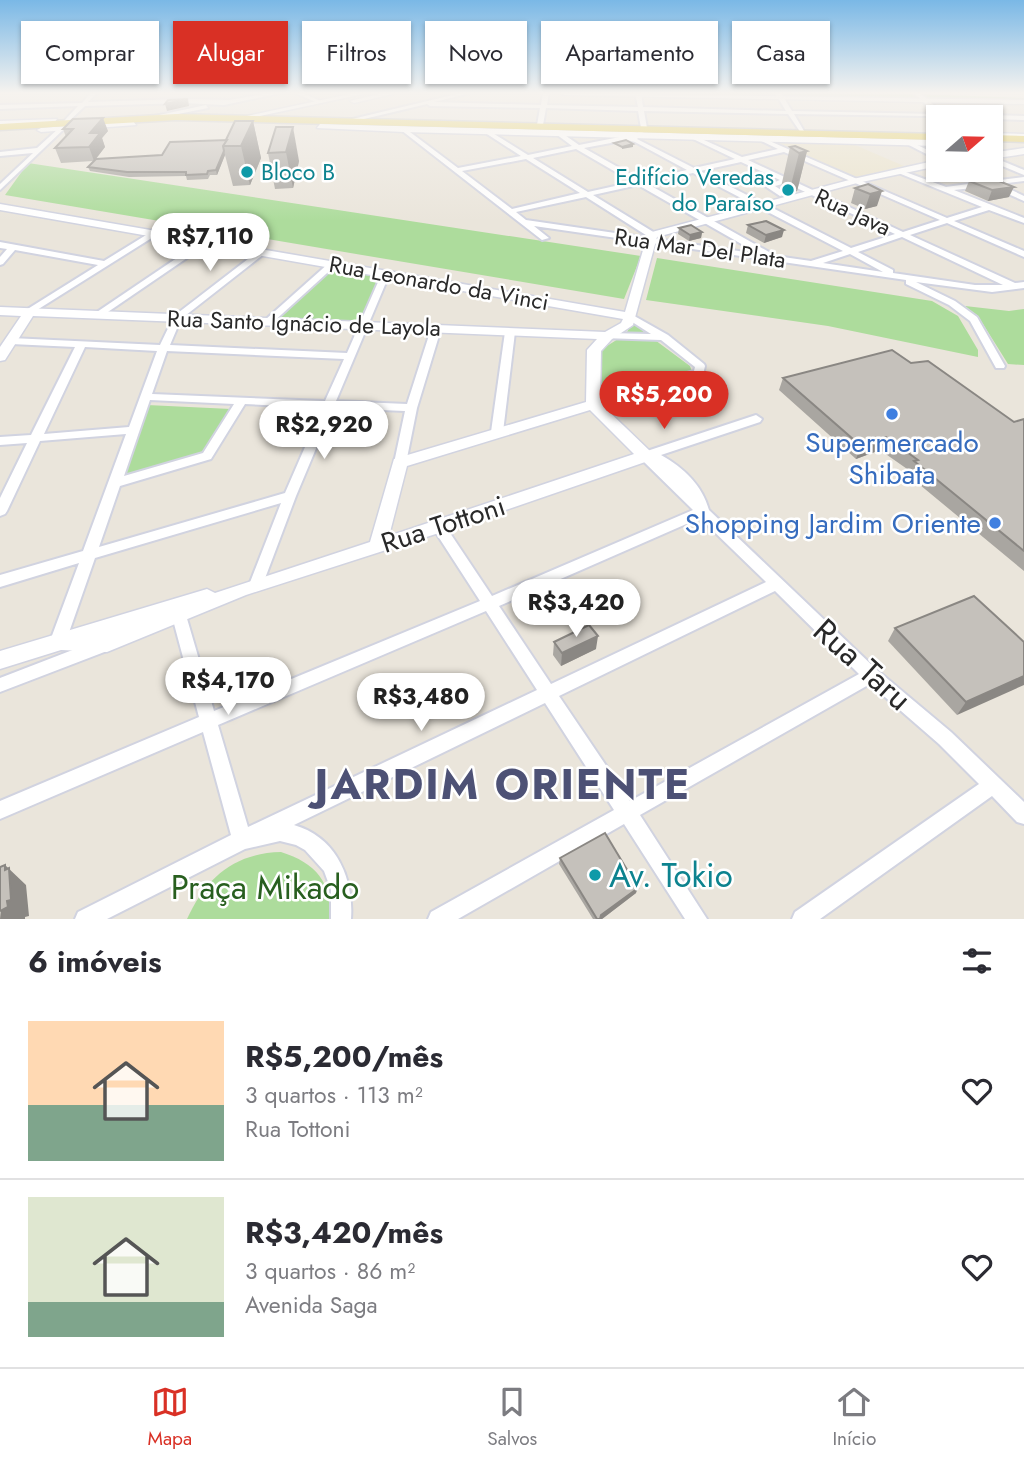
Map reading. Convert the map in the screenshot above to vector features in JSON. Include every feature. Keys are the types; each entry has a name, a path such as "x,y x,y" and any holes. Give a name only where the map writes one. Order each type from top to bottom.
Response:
{"main road":[{"path":"694,136 907,141"},
{"path":"832,136 926,138"},
{"path":"889,141 926,139"}],"street":[{"path":"0,188 53,136"},
{"name":"Rua Mar Del Plata","path":"412,136 526,222 652,238 975,288 1019,286"},
{"path":"494,136 652,238"},
{"path":"564,136 577,147 772,258"},
{"path":"458,170 528,158 623,136"},
{"path":"643,136 690,170 952,303 974,319 1000,366"},
{"path":"694,136 889,141"},
{"name":"Rua Java","path":"694,136 812,193 1019,286"},
{"path":"758,138 1024,254"},
{"path":"907,141 926,153"},
{"path":"0,154 39,150"},
{"path":"512,211 784,150"},
{"path":"652,238 705,221 926,163"},
{"path":"1003,163 1024,173"},
{"path":"898,171 1024,221"},
{"path":"945,190 1024,179"},
{"path":"783,194 769,187 787,181"},
{"path":"991,183 1024,199"},
{"name":"Rua Leonardo da Vinci","path":"0,207 629,316"},
{"path":"811,264 989,207"},
{"path":"526,222 545,238"},
{"path":"0,357 29,312 154,234"},
{"path":"593,404 594,350 607,337 627,325 652,238"},
{"path":"99,314 205,243"},
{"path":"0,245 105,264"},
{"path":"0,262 12,248"},
{"path":"107,644 58,641 163,349 177,318 261,252"},
{"path":"268,322 333,264"},
{"path":"248,587 386,273"},
{"name":"Rua Santo Ignácio de Layola","path":"0,311 607,337"},
{"path":"400,463 699,373 700,366 664,337 629,316"},
{"path":"378,546 411,408 436,328"},
{"path":"497,432 510,332"},
{"path":"607,337 664,337"},
{"path":"11,341 350,356"},
{"path":"0,511 81,345"},
{"path":"147,397 411,408"},
{"path":"114,483 207,456 241,401"},
{"name":"Rua Taru","path":"593,404 871,675 945,738 1024,816"},
{"name":"Rua Tottoni","path":"0,660 58,641 178,611 439,527 644,453 756,419"},
{"path":"0,441 134,430"},
{"path":"677,468 677,453 689,440"},
{"name":"Rua Taru","path":"644,453 677,468 689,481 703,511"},
{"path":"673,484 689,481"},
{"path":"0,581 290,496"},
{"path":"0,810 209,720 490,605 703,511"},
{"path":"439,527 697,919"},
{"path":"85,919 242,840 776,584"},
{"path":"178,611 242,840"},
{"name":"Rua Tottoni","path":"0,685 107,644 178,611"},
{"path":"438,919 871,675"},
{"path":"802,919 993,785"},
{"path":"242,840 283,832 309,840 328,857 340,883 343,906 341,919"}],"shaded area":[{"path":"769,141 848,142 904,166 853,178"}],"green space":[{"path":"28,163 641,256 624,299 5,195"},
{"path":"657,258 932,301 958,316 978,350 978,357 828,326 646,300"},
{"path":"333,269 380,277 359,322 277,320"},
{"path":"965,306 1009,311 1024,309 1024,365 1008,364 978,316"},
{"path":"632,323 690,366 692,372 599,397 599,351 626,334"},
{"path":"147,405 231,409 205,453 121,477"},
{"name":"Praça Mikado","path":"281,852 304,862 319,876 329,894 332,919 187,919 203,891 224,870 250,857"}],"building":[{"path":"66,136 98,136 89,147 55,148"},
{"path":"228,136 246,136 241,146 223,146"},
{"path":"273,136 291,136 286,152 268,153"},
{"path":"227,140 216,170 208,171 207,174 127,172 88,167 96,159 162,155 170,142"},
{"path":"626,140 633,144 622,147 614,143"},
{"path":"795,146 807,151 799,153 790,147"},
{"path":"972,182 1002,182 1014,187 992,190"},
{"path":"868,184 882,191 870,194 855,188"},
{"path":"766,221 784,230 766,235 748,225"},
{"path":"691,225 702,232 690,235 679,228"},
{"path":"892,350 911,363 928,361 1014,422 1024,419 1024,551 914,461 918,460 886,437 861,446 783,378"},
{"path":"974,596 1024,642 1024,676 966,702 895,628"},
{"path":"589,625 598,636 562,653 554,642"},
{"name":"Av. Tokio","path":"605,833 638,888 597,919 560,858"},
{"path":"5,865 5,870 9,868 11,900 7,901 8,907 0,911 0,867"}],"place":[{"name":"Bloco B","path":"247,172"},
{"name":"Edifício Veredas do Paraíso","path":"788,190"},
{"name":"Supermercado Shibata","path":"892,414"},
{"name":"Shopping Jardim Oriente","path":"995,523"},
{"name":"Av. Tokio","path":"595,875"}],"district":[{"name":"JARDIM ORIENTE","path":"503,784"}]}
